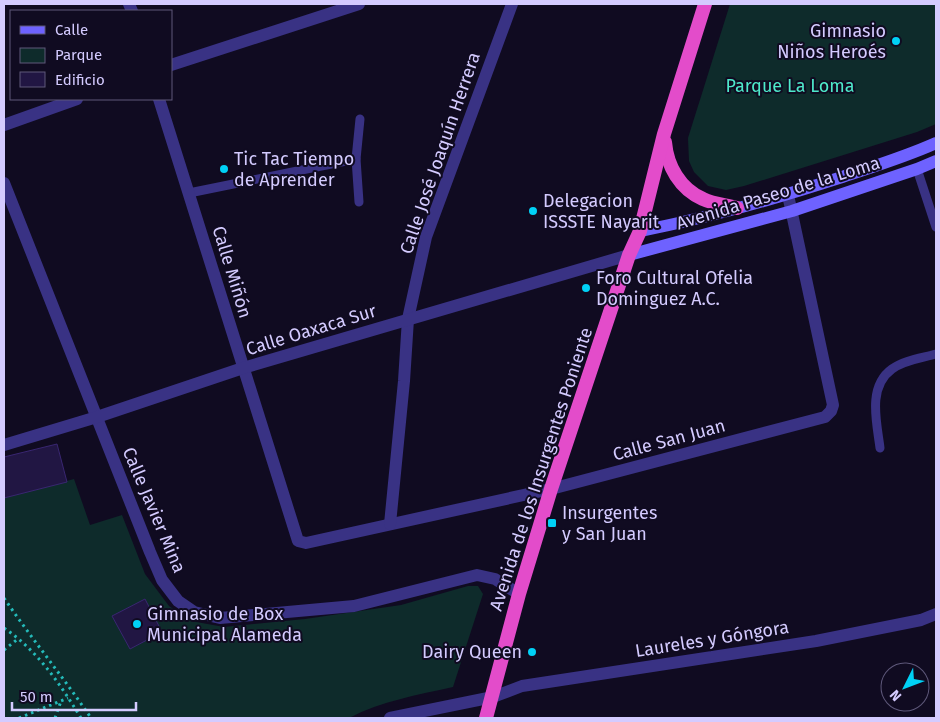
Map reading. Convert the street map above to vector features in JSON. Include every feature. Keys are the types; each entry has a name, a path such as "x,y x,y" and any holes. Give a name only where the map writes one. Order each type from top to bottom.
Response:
{"highway":[{"name":"Avenida de los Insurgentes Poniente","path":"486,718 519,594 551,489 629,255 640,231 664,134 705,4"},
{"path":"664,134 666,156 675,175 691,193 704,200 738,208"}],"main road":[{"name":"Avenida Paseo de la Loma","path":"640,231 682,223 788,195 910,155 936,143"},
{"name":"Avenida Paseo de la Loma","path":"629,255 792,211 936,161"}],"street":[{"path":"172,65 359,4"},
{"name":"Calle José Joaquín Herrera","path":"390,524 408,319 426,237 512,4"},
{"path":"4,125 74,100"},
{"name":"Calle Miñón","path":"159,100 298,541"},
{"name":"Calle Javier Mina","path":"4,183 162,580 178,601 194,612 220,618 354,606 477,575 495,579 519,594"},
{"name":"Calle San Juan","path":"298,541 306,543 551,489 825,417 831,412 833,405 788,195"},
{"name":"Calle Oaxaca Sur","path":"4,445 97,417 243,368 629,255"},
{"name":"Laureles y Góngora","path":"390,718 493,697 522,686 816,641 921,620 936,614"}],"lane":[{"path":"359,202 356,159 360,119"},
{"path":"190,193 356,159"},
{"path":"917,169 936,227"},
{"path":"880,448 875,401 881,380 893,368 936,354"}],"path":[{"path":"4,598 20,622 67,682 91,718"},
{"path":"4,628 19,638 54,676 81,718"},
{"path":"4,650 19,638"},
{"path":"19,718 68,698"},
{"path":"55,718 61,701"}],"green space":[{"name":"Parque La Loma","path":"730,4 936,4 936,124 917,132 744,186 726,190 708,186 694,172 689,161 688,138"},
{"path":"74,479 90,525 122,515 145,574 169,606 191,621 224,627 305,619 401,605 468,586 478,586 483,594 453,687 387,703 349,718 4,718 4,498"}],"building":[{"path":"57,444 67,482 4,498 4,457"},
{"name":"Gimnasio de Box Municipal Alameda","path":"145,599 162,632 130,649 112,616"}],"place":[{"name":"Gimnasio Niños Heroés","path":"896,41"},
{"name":"Tic Tac Tiempo de Aprender","path":"224,169"},
{"name":"Delegacion ISSSTE Nayarit","path":"533,211"},
{"name":"Foro Cultural Ofelia Dominguez A.C.","path":"586,288"},
{"name":"Insurgentes y San Juan","path":"552,523"},
{"name":"Gimnasio de Box Municipal Alameda","path":"137,624"},
{"name":"Dairy Queen","path":"532,652"}]}
